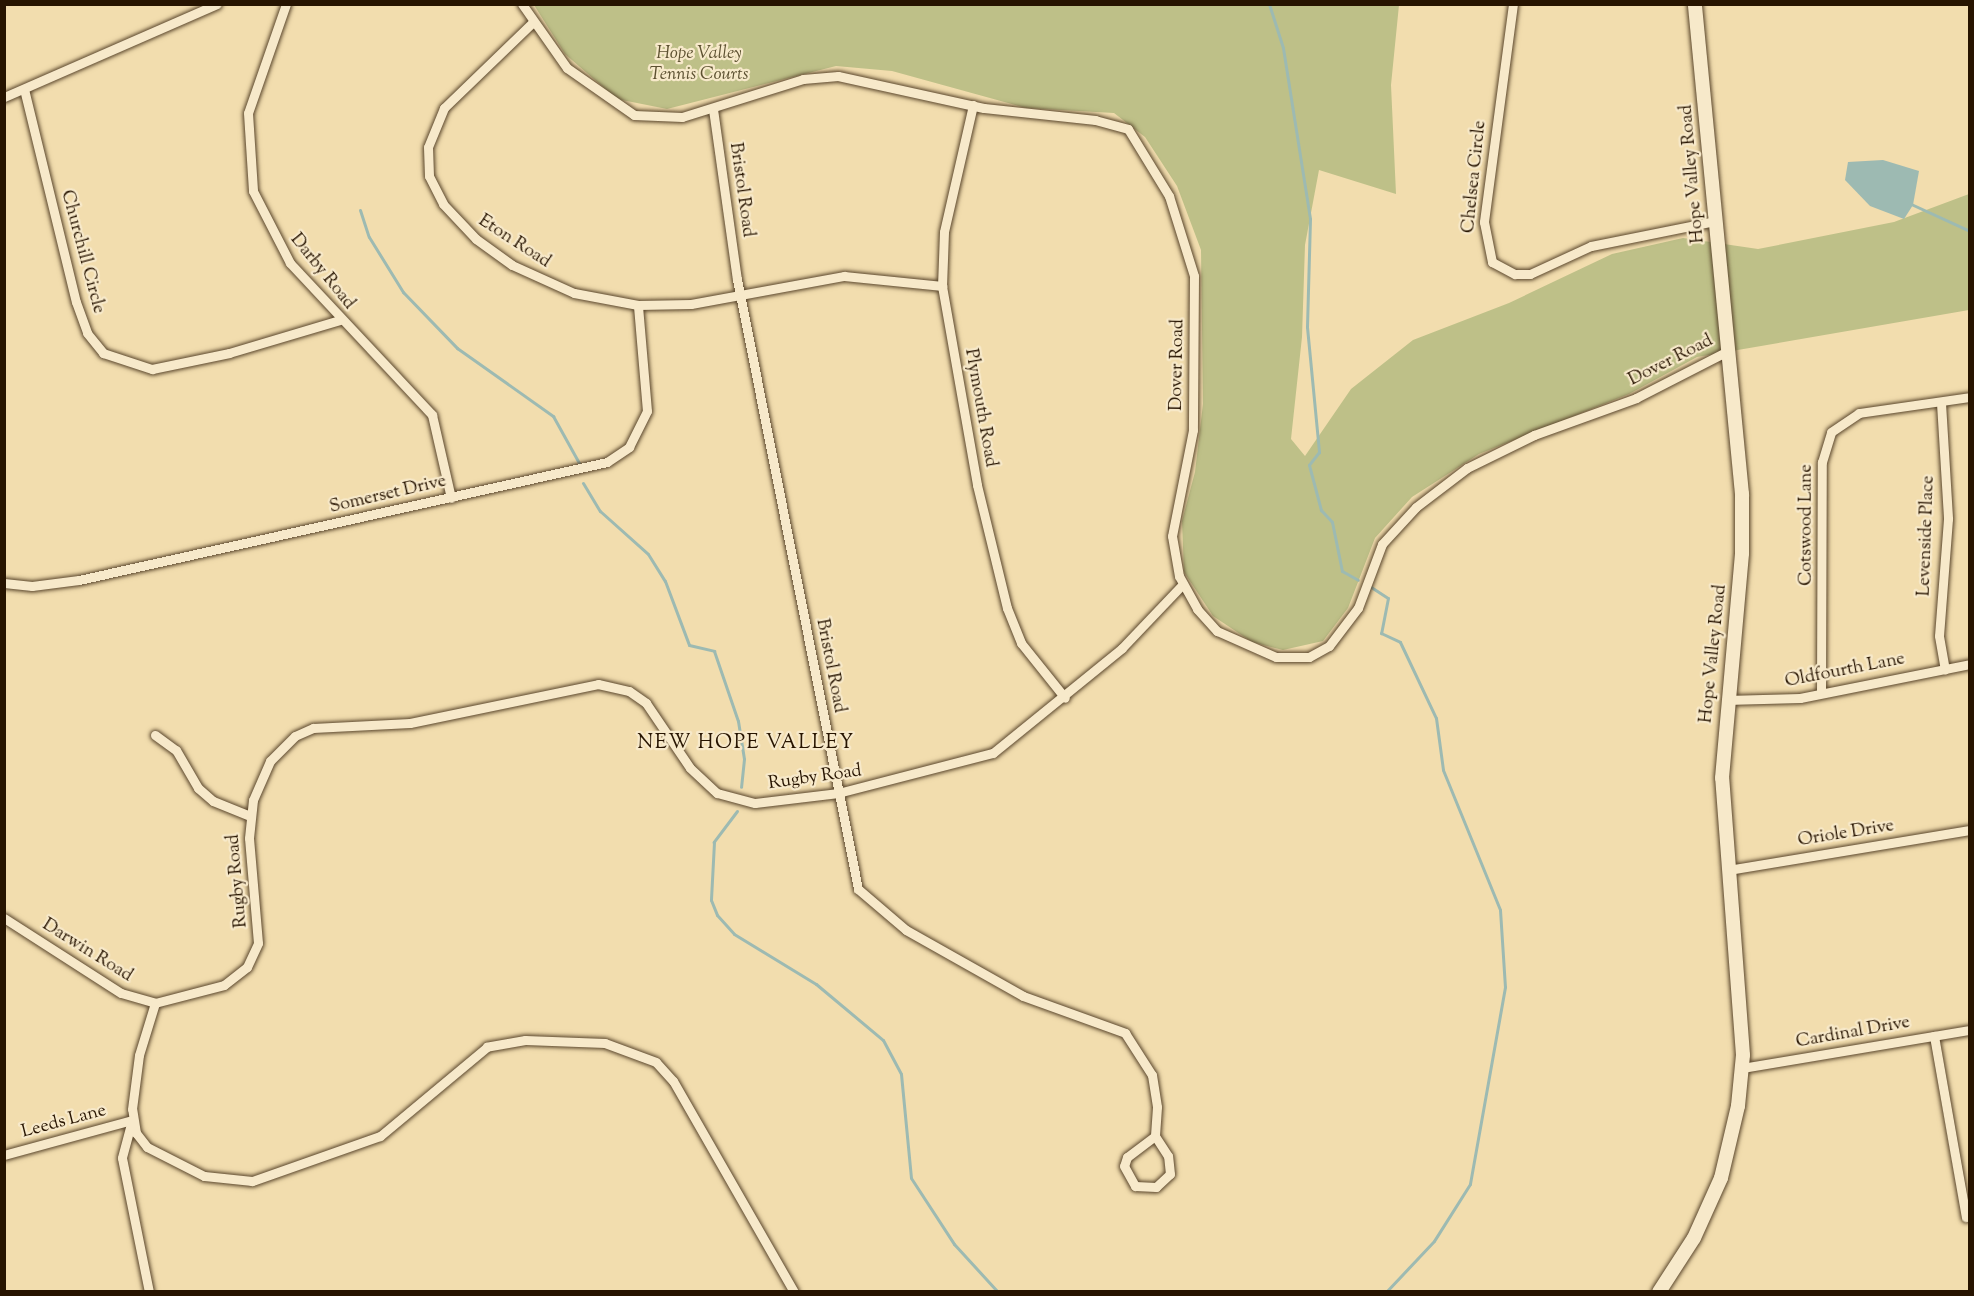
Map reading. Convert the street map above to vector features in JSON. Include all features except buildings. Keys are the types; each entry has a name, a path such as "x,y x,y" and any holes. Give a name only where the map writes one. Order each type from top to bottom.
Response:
{"main road":[{"name":"Hope Valley Road","path":"1659,1292 1694,1238 1721,1178 1742,1068 1722,778 1726,700 1743,533 1695,4"}],"street":[{"path":"4,97 217,4"},
{"name":"Darby Road","path":"286,4 248,113 250,180 282,251 340,320 411,387 432,415 451,498"},
{"name":"Dover Road","path":"522,4 567,68 624,111 671,118 820,76 973,105 1118,124 1138,138 1169,195 1196,289 1193,430 1172,536 1183,584 1207,620 1229,639 1285,659 1320,653 1358,608 1382,544 1432,493 1499,451 1636,398 1728,351"},
{"name":"Chelsea Circle","path":"1513,4 1484,222 1492,261 1515,274 1530,274 1591,246 1715,221"},
{"name":"Eton Road","path":"533,22 444,108 429,139 432,184 463,228 512,265 574,293 638,305 691,304 844,276 942,286"},
{"name":"Churchill Circle","path":"24,89 76,302 87,333 103,353 126,365 152,369 229,353 340,320"},
{"name":"Plymouth Road","path":"973,105 944,232 942,286 977,485 1007,608 1021,643 1065,698"},
{"name":"Bristol Road","path":"713,108 740,295 858,889 906,930 1023,996 1125,1033 1152,1075 1155,1136 1168,1156 1170,1174 1156,1187 1135,1186 1124,1166 1127,1156 1155,1136"},
{"name":"Somerset Drive","path":"4,583 32,586 79,580 587,470 629,447 648,402 638,305"},
{"name":"Cotswood Lane","path":"1821,693 1825,445 1844,419 1859,413 1941,403 1970,397"},
{"name":"Levenside Place","path":"1941,403 1948,519 1939,636 1945,669"},
{"name":"Rugby Road","path":"155,1003 212,990 251,961 259,934 250,816 270,761 304,731 410,723 598,684 629,691 646,703 690,768 717,793 755,802 838,793 979,760 1065,698 1177,597 1183,584"},
{"name":"Oldfourth Lane","path":"1726,700 1821,693 1970,664"},
{"path":"155,735 176,750 193,782 213,801 250,816"},
{"name":"Oriole Drive","path":"1728,870 1970,830"},
{"name":"Darwin Road","path":"4,918 121,993 155,1003"},
{"path":"149,1292 122,1158 132,1120 139,1055 155,1003"},
{"name":"Cardinal Drive","path":"1742,1068 1970,1030"},
{"path":"1934,1036 1966,1217"},
{"path":"132,1120 141,1141 159,1156 210,1178 252,1181 380,1136 468,1056 487,1047 525,1040 605,1042 656,1062 673,1081 795,1292"},
{"name":"Leeds Lane","path":"4,1155 132,1120"}],"green space":[{"name":"Hope Valley Tennis Courts","path":"534,5 1399,5 1391,85 1396,194 1319,170 1305,245 1302,337 1291,439 1305,456 1351,389 1413,340 1509,303 1612,254 1683,238 1758,249 1894,222 1969,194 1969,310 1697,357 1629,394 1479,454 1412,497 1375,538 1348,608 1323,641 1283,650 1252,642 1213,616 1184,572 1182,521 1195,472 1203,404 1201,250 1177,186 1145,137 1114,113 1026,108 892,71 836,66 667,109 617,99 565,54"}],"water":[{"path":"1883,160 1919,171 1913,205 1904,219 1870,206 1845,180 1848,162"}],"waterway":[{"path":"1269,4 1283,48 1310,219 1307,327 1319,452 1309,465 1321,510 1332,522 1342,571 1358,580"},
{"path":"1911,204 1970,231"},
{"path":"360,210 369,237 403,292 457,348 553,416 579,463"},
{"path":"583,483 600,511 648,554 665,581 689,645 714,651 738,721 744,759 741,787"},
{"path":"1371,587 1388,598 1381,633 1400,642 1436,718 1443,770 1500,910 1505,987 1470,1184 1434,1241 1386,1292"},
{"path":"737,811 714,842 711,900 717,915 734,934 816,984 883,1040 901,1074 911,1178 954,1244 998,1292"}],"district":[{"name":"NEW HOPE VALLEY","path":"746,743"}]}
